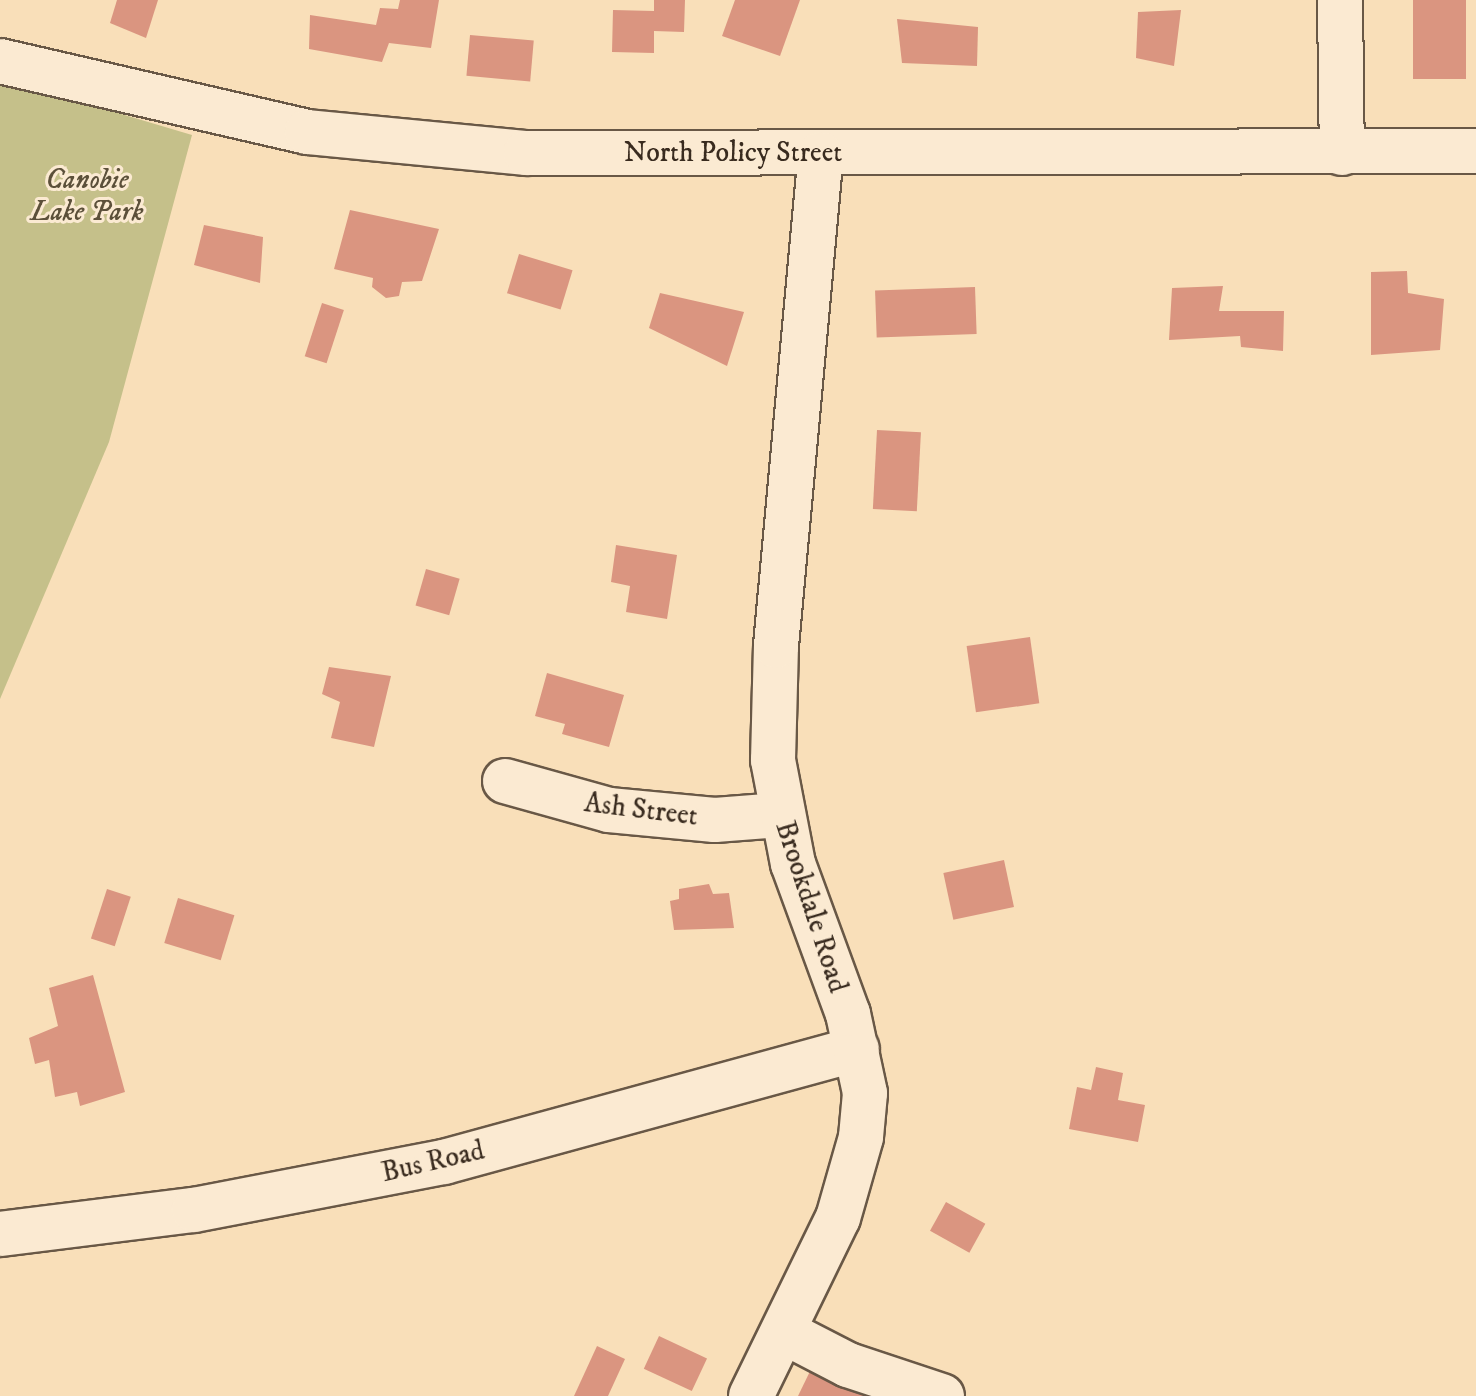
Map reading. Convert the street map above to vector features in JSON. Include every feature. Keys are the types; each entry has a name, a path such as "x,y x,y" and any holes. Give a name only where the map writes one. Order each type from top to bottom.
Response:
{"street":[{"path":"1340,0 1342,153"},
{"name":"North Policy Street","path":"0,61 94,88 380,143 526,153 1476,151"},
{"name":"Brookdale Road","path":"751,1396 786,1333 852,1176 865,1093 857,1049 780,815 772,718 821,154"},
{"name":"Ash Street","path":"505,781 609,810 715,820 780,815"},
{"name":"Bus Road","path":"0,1234 194,1210 444,1162 857,1049"},
{"path":"786,1333 848,1365 942,1396"}],"green space":[{"name":"Canobie Lake Park","path":"0,78 192,135 109,442 0,699"}],"building":[{"path":"117,0 158,0 146,38 110,23"},
{"path":"400,0 439,0 431,48 389,43 382,62 309,49 310,15 376,25 380,8 398,9"},
{"path":"654,0 685,0 684,32 654,31 654,53 612,52 613,10 654,11"},
{"path":"735,0 800,0 780,56 722,36"},
{"path":"1413,0 1466,0 1466,79 1413,79"},
{"path":"1181,10 1174,66 1136,58 1138,12"},
{"path":"897,19 978,27 977,66 902,63"},
{"path":"470,35 534,41 530,81 466,76"},
{"path":"350,210 439,229 422,281 402,282 399,296 386,298 372,287 373,278 334,269"},
{"path":"204,225 263,237 260,283 194,265"},
{"path":"519,254 573,270 561,310 507,293"},
{"path":"1407,271 1408,293 1444,299 1440,350 1371,355 1371,272"},
{"path":"1223,286 1219,311 1284,311 1283,351 1241,347 1240,336 1169,340 1172,288"},
{"path":"975,287 977,334 877,337 875,290"},
{"path":"660,293 744,312 727,366 649,328"},
{"path":"322,303 344,310 327,363 305,356"},
{"path":"877,430 921,432 917,511 873,509"},
{"path":"616,545 677,555 667,619 626,612 630,586 611,582"},
{"path":"426,569 460,579 449,615 416,606"},
{"path":"1030,637 1039,703 976,712 967,646"},
{"path":"329,667 391,676 374,747 331,738 340,702 322,694"},
{"path":"547,673 624,695 609,747 562,734 565,724 535,716"},
{"path":"1004,860 1014,907 953,920 943,873"},
{"path":"709,884 713,894 729,893 734,928 674,930 670,901 679,899 679,889"},
{"path":"107,889 131,897 115,946 91,938"},
{"path":"178,898 234,915 221,960 164,943"},
{"path":"93,975 125,1092 80,1106 77,1092 55,1097 49,1060 35,1064 29,1038 58,1026 49,988"},
{"path":"1096,1067 1123,1073 1118,1100 1145,1105 1138,1142 1069,1129 1077,1087 1091,1090"},
{"path":"946,1202 985,1224 969,1253 930,1231"},
{"path":"659,1336 707,1358 692,1391 644,1369"},
{"path":"597,1346 625,1359 608,1396 574,1396"},
{"path":"815,1361 881,1396 798,1396"}]}
